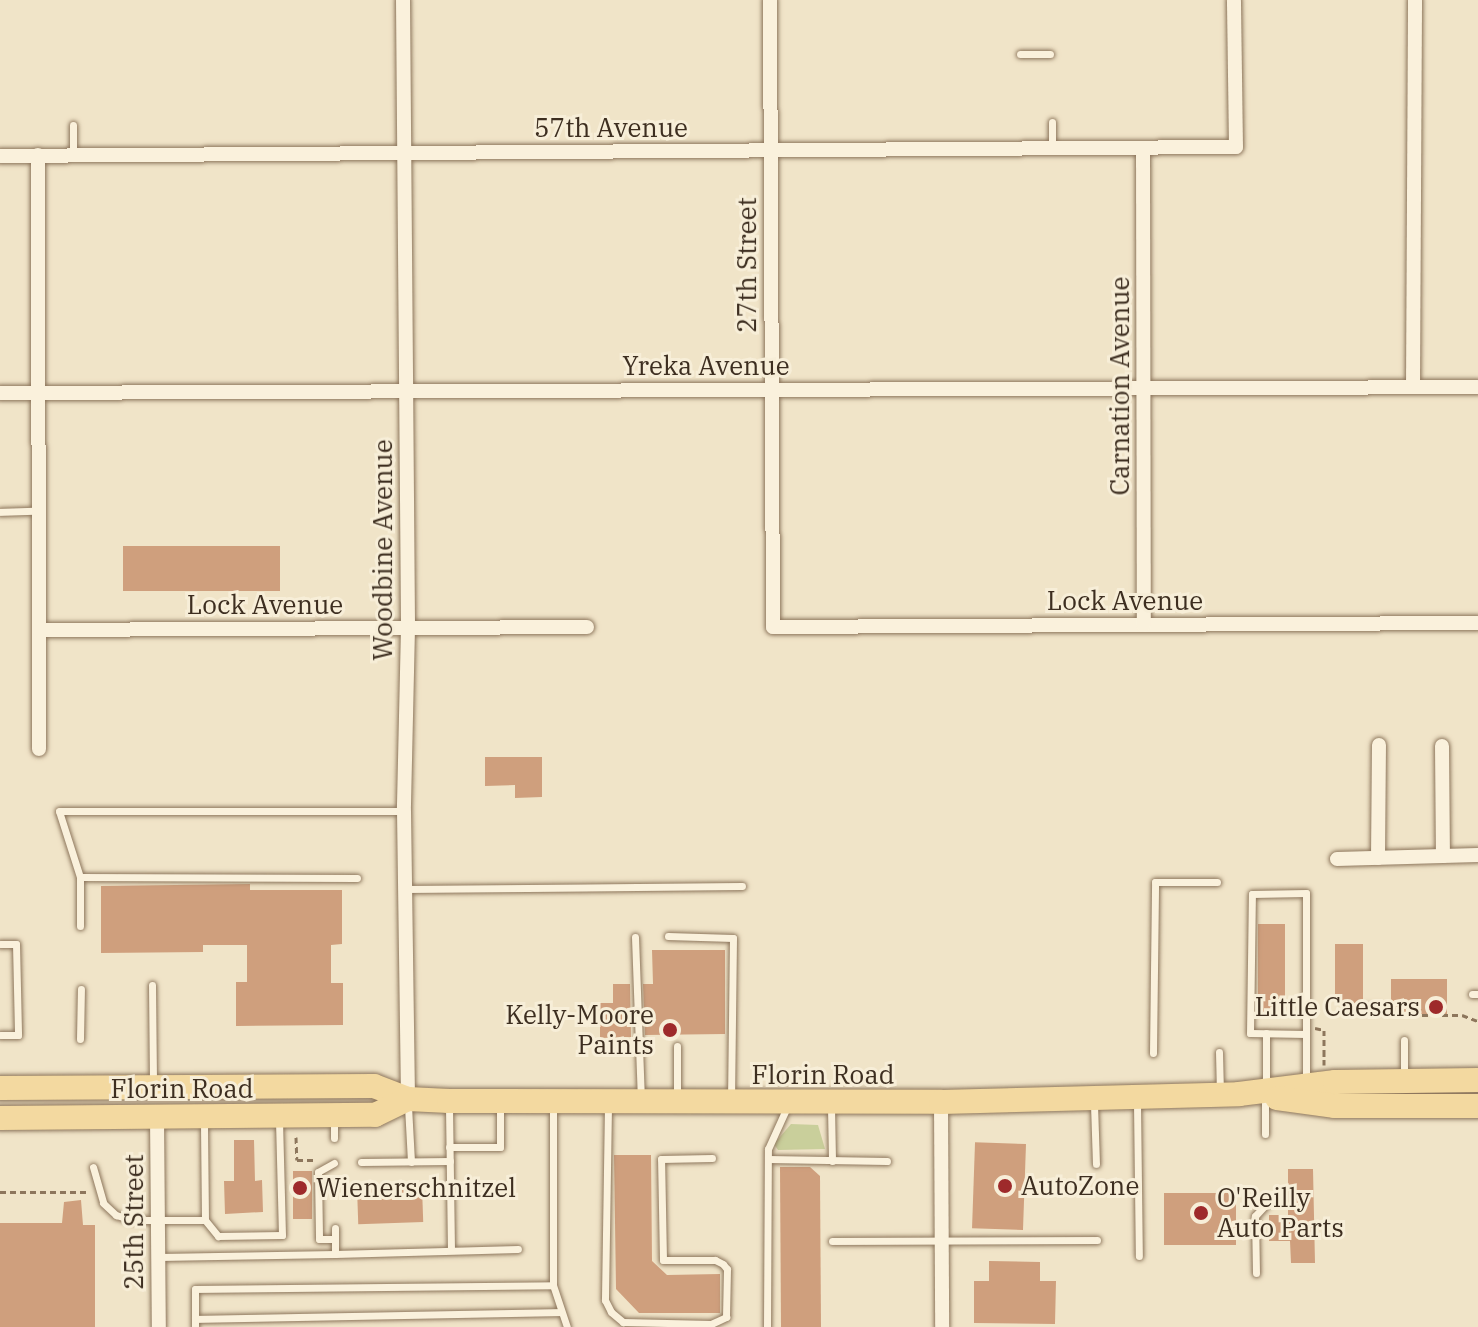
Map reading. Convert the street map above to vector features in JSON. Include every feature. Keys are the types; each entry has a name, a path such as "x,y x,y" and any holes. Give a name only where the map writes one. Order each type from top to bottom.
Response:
{"main road":[{"name":"Florin Road","path":"1265,1094 1361,1075 1404,1081 1478,1080"},
{"name":"Florin Road","path":"0,1088 374,1086 408,1099 608,1104 941,1102 1265,1094 1335,1106 1478,1106"},
{"path":"83,1117 153,1087"},
{"path":"157,1117 216,1087"},
{"name":"Florin Road","path":"0,1118 204,1117 287,1120 334,1127 375,1115 408,1099"}],"street":[{"name":"Woodbine Avenue","path":"403,0 408,628 404,811 408,1099"},
{"name":"27th Street","path":"770,0 773,627"},
{"name":"57th Avenue","path":"0,156 1236,147 1234,0"},
{"path":"1413,387 1415,0"},
{"name":"Carnation Avenue","path":"1143,148 1144,625"},
{"path":"38,155 39,749"},
{"name":"Yreka Avenue","path":"0,393 1478,387"},
{"name":"Lock Avenue","path":"773,627 1478,623"},
{"name":"Lock Avenue","path":"39,630 587,627"},
{"path":"1378,858 1379,745"},
{"path":"1442,746 1443,856"},
{"path":"1337,859 1478,855"},
{"path":"941,1102 942,1327"},
{"name":"25th Street","path":"157,1117 159,1327"}],"lane":[{"path":"1020,54 1050,54"},
{"path":"1052,122 1052,148"},
{"path":"73,125 73,155"},
{"path":"0,512 38,511"},
{"path":"80,926 80,877 59,811 404,811"},
{"path":"80,877 357,878"},
{"path":"1153,1053 1155,882 1217,882"},
{"path":"405,889 742,886"},
{"path":"1306,1034 1250,1033 1252,894 1306,893 1306,1034 1306,1085"},
{"path":"668,936 733,938 732,1103"},
{"path":"635,937 641,1103"},
{"path":"0,944 16,944 18,1035 0,1035"},
{"path":"152,985 153,1087"},
{"path":"80,1039 81,989"},
{"path":"1359,1008 1380,1008"},
{"path":"1265,1134 1266,1033"},
{"path":"1404,1040 1404,1081"},
{"path":"677,1046 677,1103"},
{"path":"1219,1052 1230,1094"},
{"path":"1137,1097 1139,1256"},
{"path":"1094,1098 1096,1164"},
{"path":"408,1099 411,1162"},
{"path":"449,1101 451,1249"},
{"path":"449,1147 500,1147 500,1102"},
{"path":"553,1103 553,1285 567,1327"},
{"path":"767,1327 768,1149 789,1103"},
{"path":"831,1103 832,1161"},
{"path":"608,1104 605,1300 611,1312 623,1322 711,1324 726,1317 727,1269 723,1264 715,1260 663,1260 661,1159 712,1158"},
{"path":"204,1117 205,1220 218,1236 282,1235 287,1120"},
{"path":"768,1159 887,1161"},
{"path":"361,1162 450,1161"},
{"path":"334,1163 318,1172 318,1226 319,1239 335,1239"},
{"path":"93,1167 103,1203 116,1215 132,1220 205,1220"},
{"path":"1256,1273 1255,1216 1266,1204"},
{"path":"335,1228 335,1254"},
{"path":"832,1241 1097,1240"},
{"path":"159,1257 445,1254 451,1249 518,1249"},
{"path":"553,1285 195,1289 195,1323 561,1312"}],"path":[{"path":"1392,1015 1462,1015 1478,1021"},
{"path":"287,1120 297,1160 315,1160"},
{"path":"0,1192 90,1192 93,1200"}],"green space":[{"path":"791,1124 818,1125 825,1149 778,1150 774,1144"}],"building":[{"path":"123,546 280,546 280,591 123,591"},
{"path":"485,757 542,757 542,797 515,798 515,785 485,786"},
{"path":"250,884 250,890 342,890 342,944 331,945 331,983 343,983 343,1025 236,1026 236,982 247,982 247,945 203,945 203,952 101,953 101,886"},
{"path":"1258,924 1285,924 1285,1015 1258,1015"},
{"path":"1335,944 1363,944 1363,1003 1335,1003"},
{"path":"652,950 725,950 725,1034 645,1035 643,984 653,984"},
{"path":"1391,979 1447,979 1447,1014 1391,1014"},
{"path":"613,984 630,984 631,1037 600,1038 600,1003 613,1003"},
{"path":"234,1140 254,1140 255,1181 262,1180 263,1212 225,1214 224,1181 234,1181"},
{"path":"975,1142 1026,1144 1023,1230 972,1228"},
{"path":"614,1155 651,1155 652,1261 667,1275 720,1274 720,1313 639,1313 616,1289"},
{"path":"780,1167 810,1167 820,1176 821,1327 781,1327"},
{"path":"1288,1169 1313,1169 1315,1263 1291,1263 1290,1241 1269,1241 1269,1215 1288,1215"},
{"path":"293,1171 312,1171 312,1219 293,1219"},
{"path":"422,1187 423,1222 358,1224 357,1189"},
{"path":"1164,1193 1236,1193 1236,1245 1164,1245"},
{"path":"81,1200 83,1225 95,1225 95,1327 0,1327 0,1223 62,1223 64,1202"},
{"path":"989,1261 1040,1262 1040,1281 1056,1281 1055,1324 974,1323 974,1281 989,1281"}],"place":[{"name":"Little Caesars","path":"1436,1007"},
{"name":"Kelly-Moore Paints","path":"670,1030"},
{"name":"AutoZone","path":"1005,1186"},
{"name":"Wienerschnitzel","path":"300,1188"},
{"name":"O'Reilly Auto Parts","path":"1201,1213"}]}
